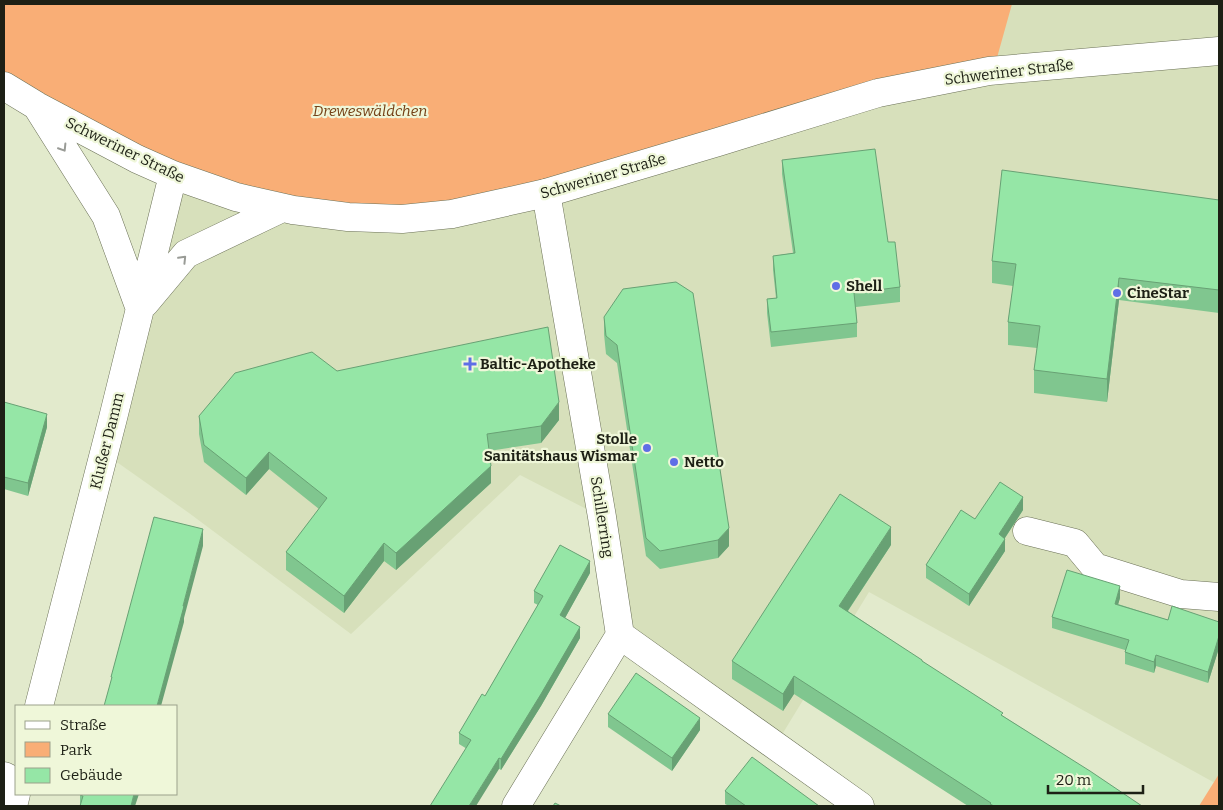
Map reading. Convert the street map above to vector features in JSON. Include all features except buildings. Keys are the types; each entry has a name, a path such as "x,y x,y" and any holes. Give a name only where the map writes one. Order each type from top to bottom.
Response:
{"main road":[{"name":"Schweriner Straße","path":"4,86 37,106 137,159 173,175 236,197 293,210 348,217 402,219 452,214 546,193 878,93 989,71 1219,51"},
{"path":"37,106 106,216 140,309"},
{"name":"Klußer Damm","path":"39,705 107,444 173,175"},
{"name":"Schillerring","path":"546,193 602,517 620,635"},
{"path":"140,309 186,254 282,208"},
{"path":"1027,531 1075,543 1095,566 1181,594 1219,597"},
{"path":"516,806 620,635 860,806"}],"shaded area":[{"path":"1010,4 1219,4 1219,774 1215,783 869,592 775,746 620,635 602,517 520,475 351,634 189,513 104,453 173,175 989,71"}],"green space":[{"name":"Dreweswäldchen","path":"4,4 1012,4 993,72 452,214 236,197 4,86"},
{"path":"1219,774 1219,806 1199,806"}],"place":[{"name":"Shell","path":"836,286"},
{"name":"CineStar","path":"1117,293"},
{"name":"Baltic-Apotheke","path":"470,364"},
{"name":"Stolle Sanitätshaus Wismar","path":"647,448"},
{"name":"Netto","path":"674,462"}]}
